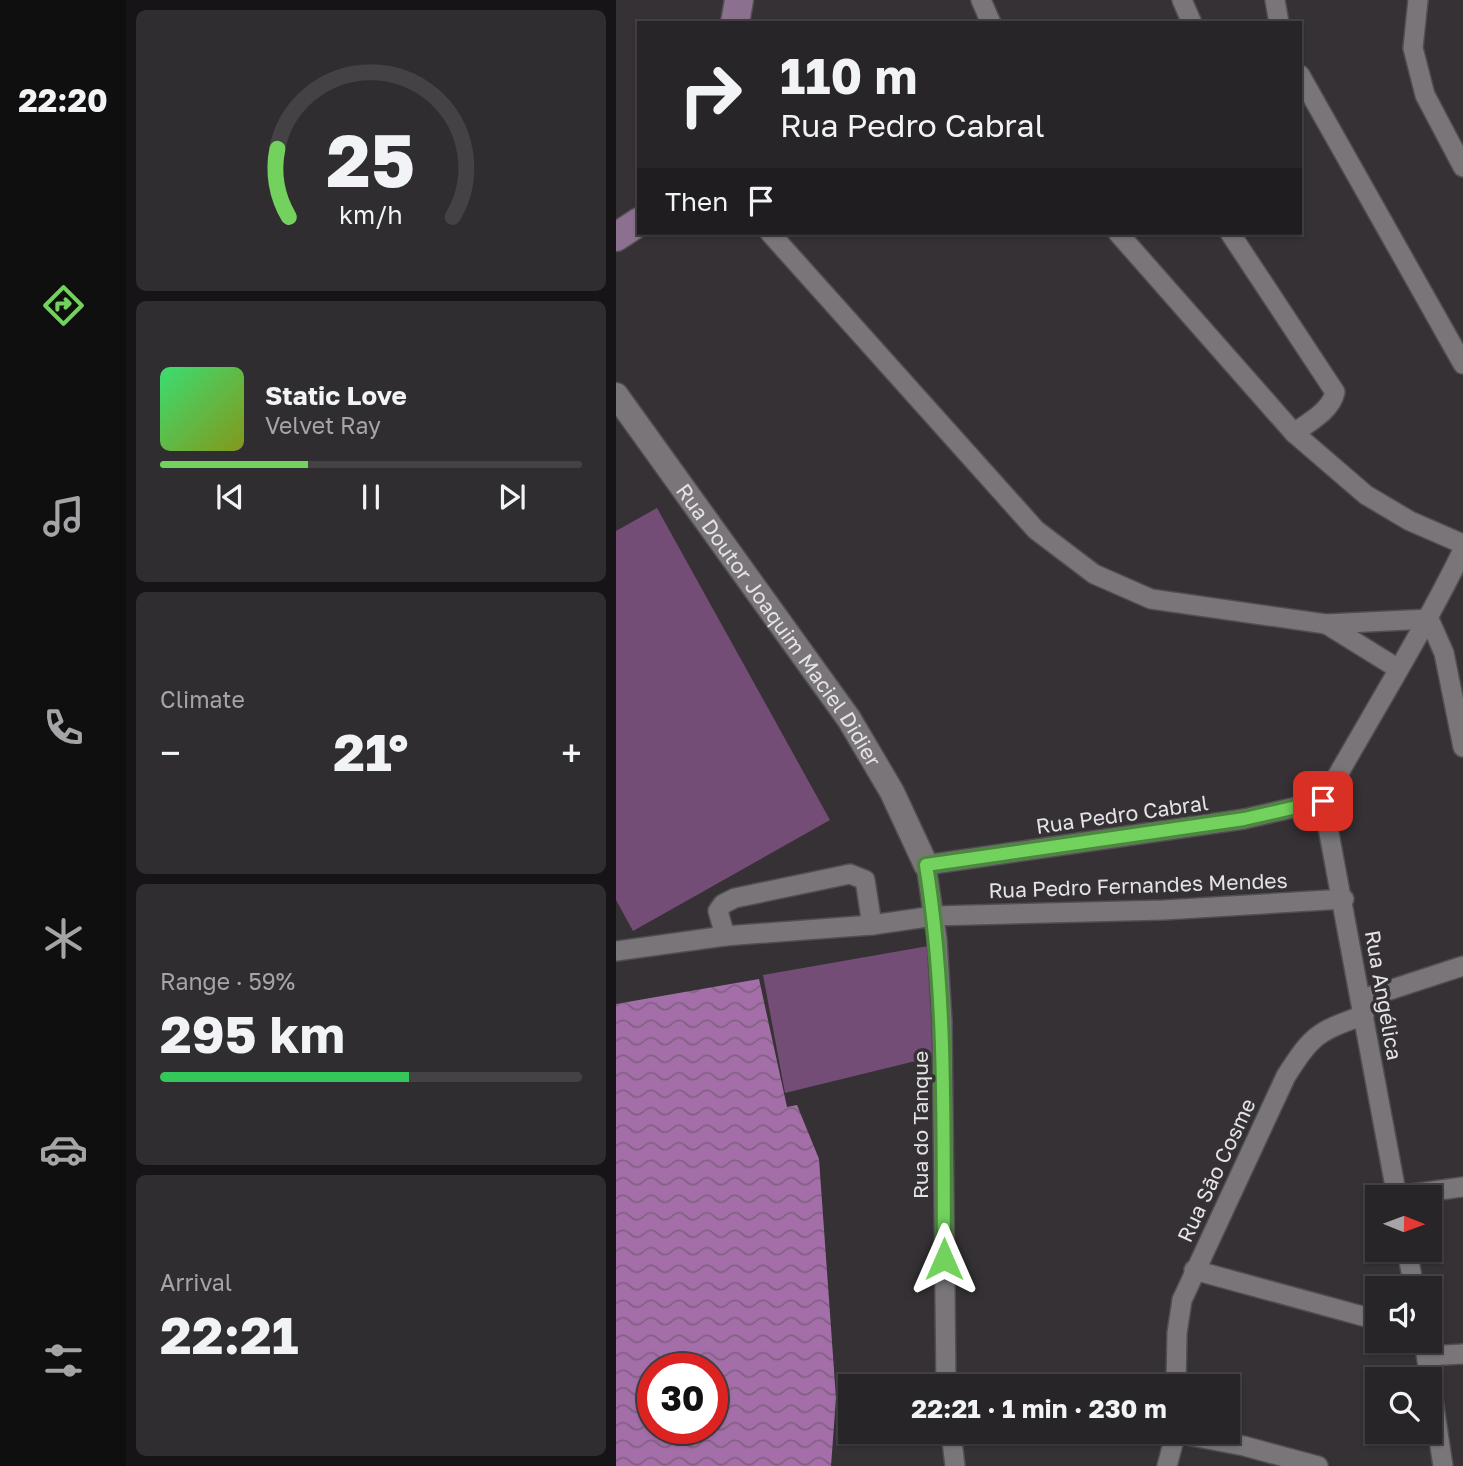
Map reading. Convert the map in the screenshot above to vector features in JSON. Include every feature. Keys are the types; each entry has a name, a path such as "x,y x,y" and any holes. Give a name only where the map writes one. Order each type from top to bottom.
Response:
{"main road":[{"path":"735,21 739,0"},
{"path":"616,237 637,223"}],"street":[{"path":"981,0 990,21"},
{"path":"1182,0 1191,21"},
{"path":"1275,0 1279,21"},
{"path":"1418,0 1413,48 1425,95 1463,167"},
{"path":"1302,79 1463,364"},
{"path":"771,235 1036,530 1094,574 1151,599 1325,624 1429,619"},
{"path":"1120,235 1294,433 1366,495 1410,521 1463,544"},
{"path":"1231,235 1335,392 1333,402 1326,409 1294,433"},
{"name":"Rua Doutor Joaquim Maciel Didier","path":"616,395 849,719 892,792 926,865"},
{"path":"1323,801 1397,668 1429,619 1463,550"},
{"path":"1429,619 1444,653 1463,747"},
{"path":"1325,624 1397,668"},
{"name":"Rua Pedro Cabral","path":"926,865 1244,819 1323,801"},
{"name":"Rua Angélica","path":"1323,801 1344,899 1395,1185"},
{"name":"Rua do Tanque","path":"926,865 934,916 942,1021 946,1374"},
{"path":"724,936 718,911 723,904 735,898 850,874 865,880 872,925"},
{"name":"Rua Pedro Fernandes Mendes","path":"616,951 724,936 872,925 934,916 1164,909 1344,899"},
{"name":"Rua São Cosme","path":"1176,1374 1178,1322 1182,1300 1286,1076 1308,1042 1321,1030 1363,1007 1463,966"},
{"path":"1442,1190 1463,1187"},
{"path":"1194,1270 1365,1317"},
{"path":"1442,1351 1463,1354"},
{"path":"1426,1353 1443,1466"},
{"path":"952,1444 954,1466"},
{"path":"1167,1466 1173,1444"},
{"path":"1234,1444 1318,1466"}],"shaded area":[{"path":"657,508 830,820 633,931 616,900 616,531"},
{"path":"934,945 936,1056 785,1093 763,975"}],"water":[{"path":"759,979 787,1107 797,1105 819,1159 836,1398 831,1466 616,1466 616,1004"}],"route":[{"path":"944,1259 942,1021 937,939 926,865 1244,819 1323,801"}]}
